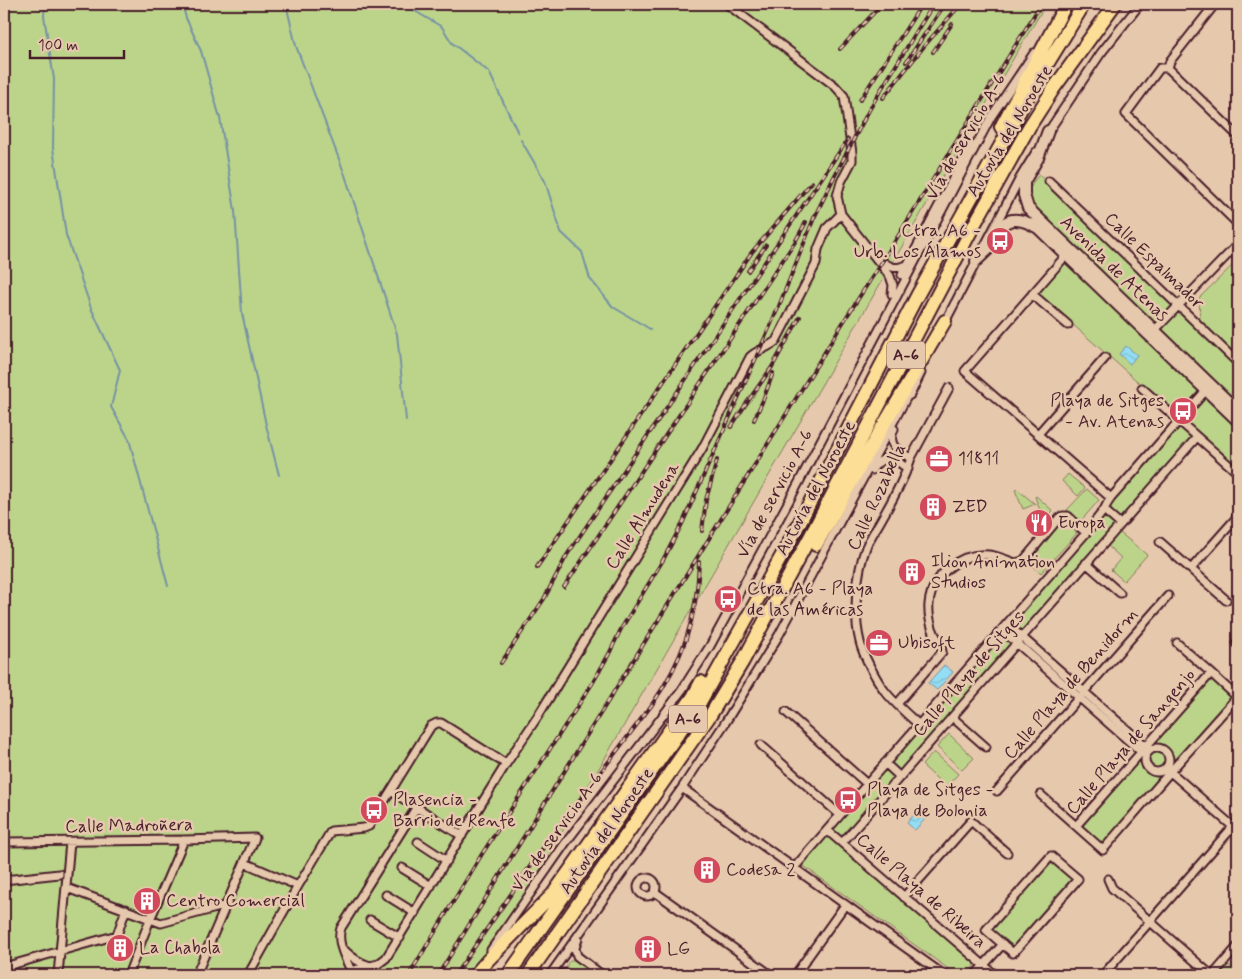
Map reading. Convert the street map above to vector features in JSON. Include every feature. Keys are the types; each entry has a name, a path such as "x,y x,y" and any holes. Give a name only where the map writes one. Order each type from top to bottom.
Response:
{"highway":[{"path":"942,251 954,214 1066,4"},
{"name":"Autovía del Noroeste","path":"508,975 699,704 790,541 917,296 1032,87 1084,4"},
{"name":"Autovía del Noroeste","path":"528,975 711,714 743,661 974,225 1029,127 1054,88 1115,4"},
{"path":"711,714 735,689 752,662 870,447 945,321"},
{"path":"474,975 553,894 693,697 725,644 767,566 790,541"}],"main road":[{"name":"Avenida de Atenas","path":"1048,131 1038,158 1024,182 1024,195 1028,208 1069,252 1208,387 1238,421"},
{"name":"Avenida de Atenas","path":"976,261 994,243 1002,226 1014,220 1028,222 1069,252"},
{"name":"Avenida de Atenas","path":"1208,387 1238,411"}],"street":[{"path":"727,4 835,86 844,96 852,161 841,182 838,196 841,214 890,276 893,285 892,294"},
{"name":"Vía de servicio A-6","path":"474,975 564,845 662,718 710,646 991,117 1066,4"},
{"path":"912,458 899,453 894,446 891,436 945,321 1020,178 1048,131 1101,53 1140,4"},
{"path":"1168,68 1170,62 1215,4"},
{"path":"1238,136 1168,68 1160,68 1126,114 1238,224"},
{"path":"870,346 892,294 970,145 991,117"},
{"name":"Calle Espalmador","path":"1049,181 1238,364"},
{"name":"Calle Almudena","path":"350,973 378,964 386,958 400,938 702,448 750,357 776,341 816,264 818,249 827,228 841,214"},
{"path":"1152,332 1238,244"},
{"path":"1069,252 965,371 1111,498"},
{"path":"876,257 888,266 898,268 907,265"},
{"path":"1032,294 1068,325"},
{"path":"1038,434 1105,358"},
{"path":"550,975 682,788 725,723 779,635 923,368"},
{"name":"Calle Playa de Sitges","path":"794,868 1086,533 1111,498 1208,387"},
{"name":"Calle Rozabella","path":"919,725 883,689 872,672 860,643 856,607 859,578 866,547 886,512 949,388"},
{"path":"1142,388 1238,473"},
{"name":"Calle Playa de Sitges","path":"842,843 1196,437"},
{"path":"836,528 876,464 884,459 897,461 908,469"},
{"path":"1104,510 1120,524"},
{"path":"897,704 942,652 942,646 934,633 930,620 929,605 934,588 951,565 976,555 990,555 1015,563 1022,561 1059,518 1063,516 1068,516 1086,533"},
{"path":"1191,569 1238,516"},
{"path":"1160,542 1226,600"},
{"path":"1086,563 1120,593"},
{"name":"Calle Playa de Benidorm","path":"997,791 1168,596"},
{"path":"1004,627 1146,751"},
{"path":"1177,644 1211,673"},
{"name":"Calle Playa de Sangenjo","path":"1211,673 1237,697 1168,770 1103,850 1076,826 1146,751 1211,673"},
{"path":"786,712 867,784"},
{"path":"952,718 986,747"},
{"path":"248,975 331,831 369,826 431,726 441,723 506,764"},
{"path":"761,744 840,815"},
{"path":"1146,751 1158,748 1165,752 1169,759 1168,770"},
{"path":"1146,751 1145,764 1149,770 1157,773 1168,770"},
{"path":"885,764 900,777"},
{"path":"1104,975 1237,826 1168,770"},
{"path":"682,788 944,975"},
{"path":"391,791 462,836"},
{"path":"1041,795 1076,826"},
{"path":"350,973 339,934 341,928 416,808"},
{"path":"904,897 971,821 1007,853"},
{"name":"Calle Playa de Ribeira","path":"827,830 995,975"},
{"name":"Calle Madroñera","path":"4,842 255,838 245,863"},
{"path":"128,975 184,840"},
{"path":"58,975 70,842"},
{"path":"418,842 447,861"},
{"path":"1051,856 1078,879 1013,953 1002,944 986,930 1051,856"},
{"path":"196,975 245,863 298,886"},
{"path":"402,868 431,886"},
{"path":"4,880 59,874"},
{"path":"1108,879 1112,888 1212,975 1238,946"},
{"path":"67,888 161,923 227,905"},
{"path":"654,892 771,975"},
{"path":"386,894 415,913"},
{"path":"795,975 845,905"},
{"path":"4,966 117,935 126,909"},
{"path":"370,920 400,938"},
{"path":"584,926 574,948 577,956 598,974"},
{"path":"975,975 1002,944"},
{"path":"342,948 352,958 370,966"},
{"path":"558,975 565,973 568,975"}],"green space":[{"path":"4,4 1046,4 944,174 479,975 4,975"},
{"path":"1039,175 1238,369 1238,404 1032,206 1028,192"},
{"path":"1238,260 1238,357 1200,320 1199,298"},
{"path":"1066,263 1070,264 1196,385 1199,390 1198,394 1180,415 1177,416 1038,294 1038,291"},
{"path":"1206,398 1238,429 1238,470 1185,422 1185,419"},
{"path":"1181,427 1191,436 1191,440 1122,518 1119,519 1108,510 1108,505 1177,428"},
{"path":"1068,474 1085,488 1078,496 1062,481"},
{"path":"1017,489 1035,504 1023,509 1015,490"},
{"path":"1087,489 1099,500 1080,522 1067,510"},
{"path":"1035,497 1053,511 1044,520"},
{"path":"1107,516 1115,523 1115,527 1024,630 1020,631 1013,625 1013,622 1104,517"},
{"path":"1063,521 1077,533 1041,573 1029,562"},
{"path":"1119,532 1147,555 1124,581 1111,570 1121,558 1107,545"},
{"path":"1000,636 1004,636 1011,642 1011,645 902,770 899,771 891,765 890,762"},
{"path":"1211,679 1233,696 1175,761 1167,749 1155,745 1154,742"},
{"path":"949,734 974,758 962,770 937,747"},
{"path":"934,752 958,774 946,787 922,765"},
{"path":"1157,752 1165,760 1157,768 1149,760"},
{"path":"1139,760 1146,772 1160,779 1103,844 1082,826"},
{"path":"884,769 887,769 895,778 843,838 840,838 833,831 833,828"},
{"path":"830,836 974,963 974,966 965,975 957,975 805,867 803,863 825,837"},
{"path":"1052,860 1073,879 1012,948 991,930"},
{"path":"1238,959 1238,975 1218,975 1227,964 1231,967"},
{"path":"572,960 575,960 597,975 580,976 572,974 567,966"}],"water":[{"path":"1126,346 1137,355 1130,364 1119,354"},
{"path":"944,665 953,672 937,690 928,683"},
{"path":"917,811 926,818 915,830 907,823"}],"waterway":[{"path":"45,4 44,16 54,79 53,148 66,235 91,308 120,370 111,407 129,439 168,586"},
{"path":"182,4 186,18 201,51 220,118 235,211 242,313 266,425 279,475"},
{"path":"286,4 296,46 345,175 397,334 406,420"},
{"path":"403,4 442,27 452,43 489,72 518,133"},
{"path":"521,140 545,181 561,232 582,252 590,279 613,307 650,329"}],"railway":[{"path":"840,49 882,4"},
{"path":"860,100 922,4"},
{"path":"880,91 934,4"},
{"path":"906,62 945,4"},
{"path":"883,98 925,45 961,4"},
{"path":"438,975 1041,4"},
{"path":"933,52 952,24"},
{"path":"409,975 482,854 592,684 621,629 663,560 683,522 779,306 814,218 883,86"},
{"path":"501,663 544,599 567,555 848,139"},
{"path":"537,567 752,252 812,182"},
{"path":"564,587 795,242 806,222"},
{"path":"748,271 766,245"},
{"path":"731,427 772,367 800,317"},
{"path":"754,420 773,373"},
{"path":"702,531 706,500 717,460"},
{"path":"455,975 540,852 662,689 672,672 686,638 695,602 699,562"}],"place":[{"name":"Ctra. A6 - Urb. Los Álamos","path":"1000,241"},
{"name":"Playa de Sitges - Av. Atenas","path":"1183,411"},
{"name":"11811","path":"939,459"},
{"name":"ZED","path":"933,507"},
{"name":"Europa","path":"1039,523"},
{"name":"Ilion Animation Studios","path":"912,572"},
{"name":"Ctra. A6 - Playa de las Américas","path":"728,599"},
{"name":"Ubisoft","path":"879,643"},
{"name":"Playa de Sitges - Playa de Bolonia","path":"848,800"},
{"name":"Plasencia - Barrio de Renfe","path":"374,810"},
{"name":"Codesa 2","path":"707,870"},
{"name":"Centro Comercial","path":"147,901"},
{"name":"La Chabola","path":"120,948"},
{"name":"LG","path":"648,949"}]}
